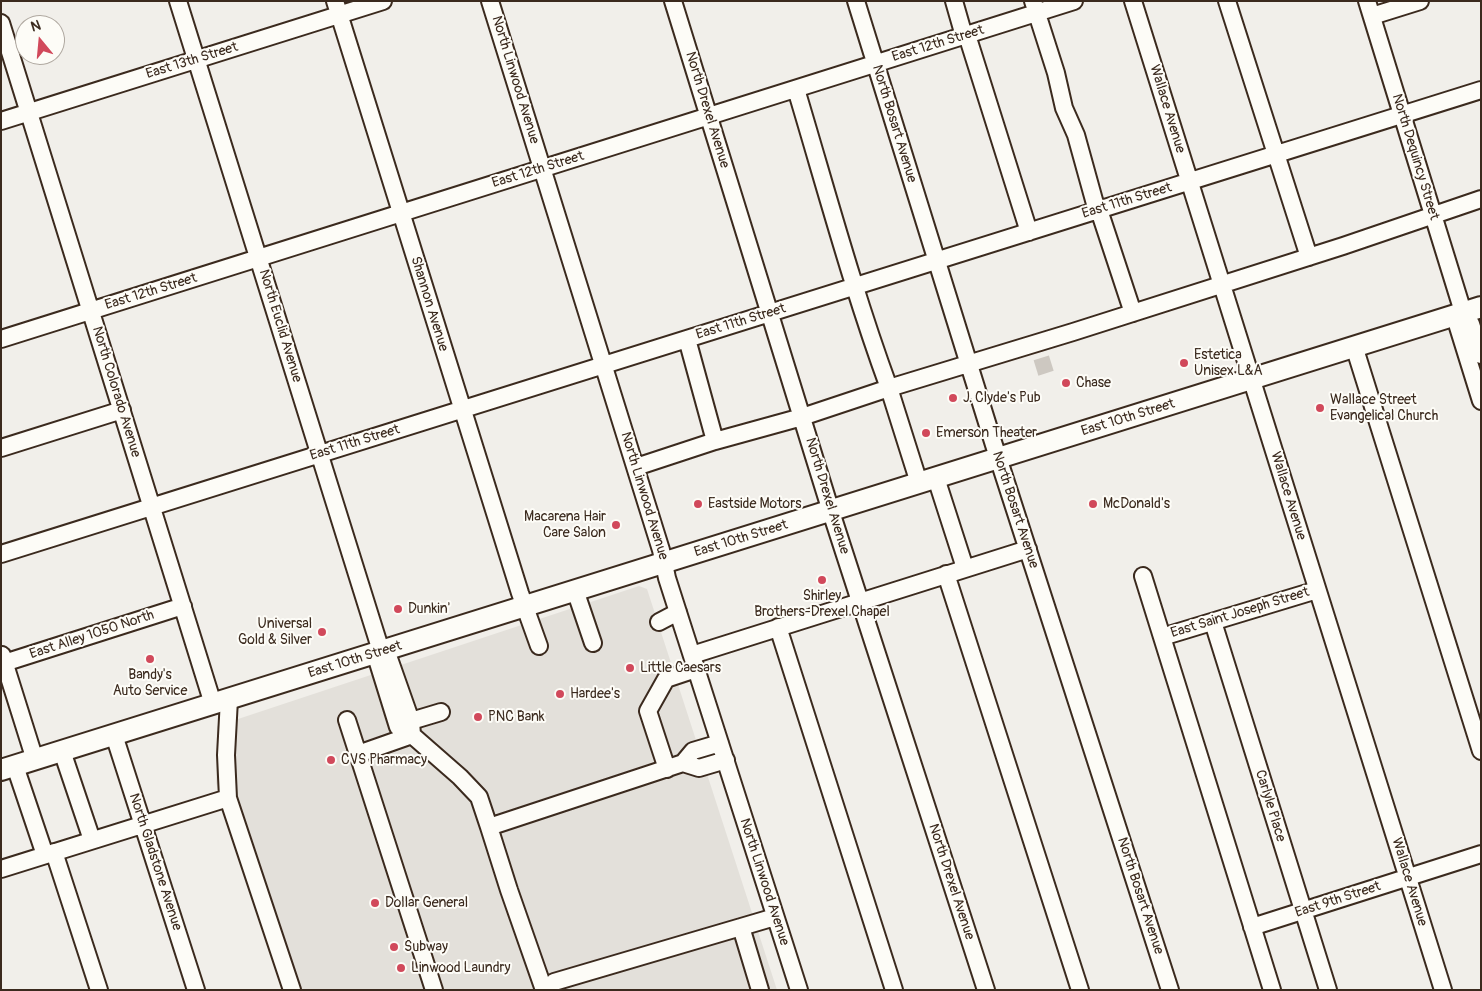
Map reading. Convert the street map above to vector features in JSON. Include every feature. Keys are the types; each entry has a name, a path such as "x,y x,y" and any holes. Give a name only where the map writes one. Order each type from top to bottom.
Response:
{"main road":[{"name":"East 10th Street","path":"8,768 1472,309"}],"street":[{"name":"North Euclid Avenue","path":"178,1 381,651 411,728"},
{"name":"East 13th Street","path":"1,121 197,60 337,8 383,1"},
{"name":"North Linwood Avenue","path":"490,1 636,467 665,562 667,578 798,990"},
{"name":"North Drexel Avenue","path":"673,1 860,602 986,990"},
{"name":"North Bosart Avenue","path":"856,1 998,458 1170,990"},
{"path":"954,1 1029,232"},
{"name":"East 12th Street","path":"1,339 966,35 1034,7 1074,1"},
{"name":"Wallace Avenue","path":"1133,1 1443,990"},
{"path":"1227,1 1309,257"},
{"path":"1369,9 1420,1"},
{"path":"1034,7 1056,73 1064,108 1076,136 1098,210 1133,313"},
{"name":"Shannon Avenue","path":"337,8 462,409 539,646"},
{"name":"North Dequincy Street","path":"1369,9 1434,216 1472,309 1471,324 1481,355"},
{"name":"North Colorado Avenue","path":"1,23 183,606 221,702"},
{"path":"796,89 855,286 888,388 965,568"},
{"name":"East 11th Street","path":"1,554 1481,90"},
{"path":"636,467 1133,313 1309,257 1481,199"},
{"name":"North Dequincy Street","path":"1472,309 1458,327 1481,401"},
{"path":"687,339 715,441"},
{"path":"1354,346 1481,751"},
{"path":"1,448 122,410"},
{"path":"667,769 648,711 666,679 694,662 778,628 1028,549"},
{"path":"946,574 1080,990"},
{"path":"1143,576 1272,990"},
{"path":"575,590 593,643"},
{"name":"East Saint Joseph Street","path":"1162,637 1317,590"},
{"name":"East Alley 1050 North","path":"2,660 183,606"},
{"path":"659,622 678,612"},
{"name":"Carlyle Place","path":"1213,622 1328,990"},
{"path":"778,628 894,990"},
{"path":"2,660 34,760"},
{"path":"221,702 228,798 292,990"},
{"path":"358,754 442,712"},
{"path":"347,720 434,990"},
{"path":"411,728 479,797 544,990"},
{"name":"North Gladstone Avenue","path":"114,735 196,990"},
{"path":"489,827 667,769 683,763 693,751 720,743"},
{"path":"62,751 92,840"},
{"path":"683,763 699,768 726,760"},
{"path":"8,768 50,854 98,990"},
{"path":"1,869 228,798"},
{"name":"East 9th Street","path":"1252,927 1481,854"},
{"path":"549,990 554,982 775,917"},
{"path":"742,927 760,990"}],"shaded area":[{"path":"639,586 647,589 777,990 286,990 216,783 217,726"}],"tunnel":[{"path":"1036,368 1052,363"}],"place":[{"name":"Estetica Unisex L&A","path":"1184,363"},
{"name":"Chase","path":"1066,383"},
{"name":"J. Clyde's Pub","path":"953,398"},
{"name":"Wallace Street Evangelical Church","path":"1320,408"},
{"name":"Emerson Theater","path":"926,433"},
{"name":"Eastside Motors","path":"698,504"},
{"name":"McDonald's","path":"1093,504"},
{"name":"Macarena Hair Care Salon","path":"616,525"},
{"name":"Shirley Brothers-Drexel Chapel","path":"822,580"},
{"name":"Dunkin'","path":"398,609"},
{"name":"Universal Gold & Silver","path":"322,632"},
{"name":"Bandy's Auto Service","path":"150,659"},
{"name":"Little Caesars","path":"630,668"},
{"name":"Hardee's","path":"560,694"},
{"name":"PNC Bank","path":"478,717"},
{"name":"CVS Pharmacy","path":"331,760"},
{"name":"Dollar General","path":"375,903"},
{"name":"Subway","path":"394,947"},
{"name":"Linwood Laundry","path":"401,968"}]}
